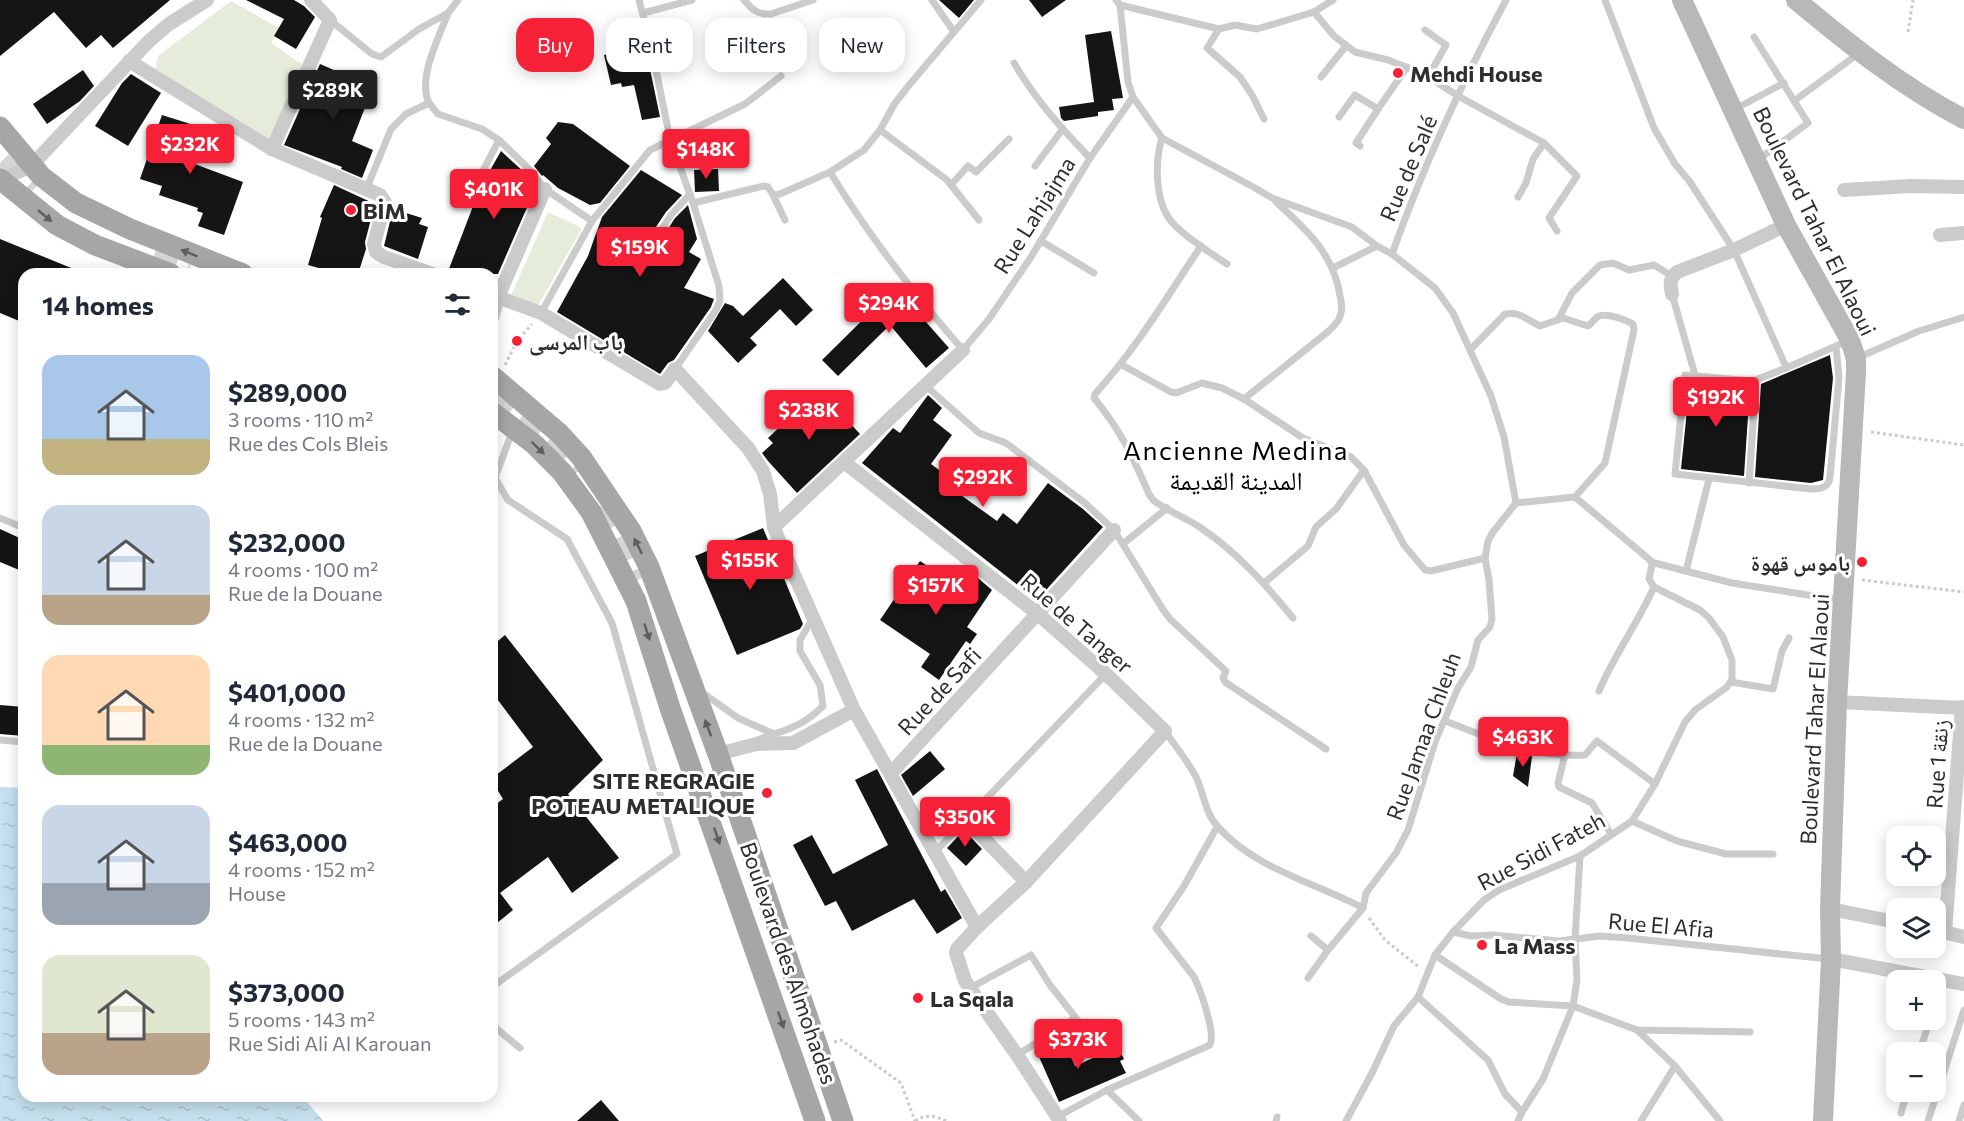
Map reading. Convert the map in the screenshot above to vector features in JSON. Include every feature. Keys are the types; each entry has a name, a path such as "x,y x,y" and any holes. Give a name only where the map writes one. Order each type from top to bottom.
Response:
{"main road":[{"path":"0,127 32,165 52,185 76,203 130,229 228,268"},
{"path":"1,180 57,225 95,245 155,268"},
{"name":"Boulevard des Almohades","path":"498,380 560,434 581,457 631,531 649,567 689,679 730,760 817,1045 843,1121"},
{"path":"513,428 534,410"},
{"name":"Boulevard des Almohades","path":"498,417 534,444 562,472 591,512 636,601 670,708 815,1121"}],"street":[{"path":"272,149 330,20 311,0"},
{"name":"Boulevard Tahar El Alaoui","path":"1682,0 1786,225 1847,348 1854,429 1837,702 1830,909 1831,959 1823,1121"},
{"path":"1796,0 1860,53 1905,85 1964,119"},
{"path":"1,180 32,165 86,110 129,61 170,24 200,2"},
{"path":"129,61 272,149 380,195 385,202 374,244 376,252 416,268"},
{"path":"1844,190 1911,186 1964,187"},
{"path":"498,289 544,189"},
{"path":"1672,294 1670,283 1672,276 1786,225"},
{"path":"1940,235 1964,232"},
{"path":"498,297 541,313 662,385 675,369 748,448 763,471 770,494 774,527 854,710 977,927"},
{"path":"774,527 963,350"},
{"name":"Rue de Tanger","path":"844,462 1038,614 1166,731"},
{"name":"Rue de Safi","path":"891,773 1114,530"},
{"path":"1837,702 1963,707"},
{"name":"Rue 1 زنقة","path":"1943,898 1963,707"},
{"path":"730,760 756,744 793,743 854,710"},
{"path":"1058,1119 965,981 956,953 977,927 1026,882 1166,731"},
{"path":"967,821 1026,882"},
{"path":"1830,909 1886,920"},
{"path":"1946,932 1964,937"},
{"path":"1831,959 1893,970"},
{"path":"1946,980 1964,984"}],"lane":[{"path":"458,0 448,13 425,79 426,97 429,103 438,114 482,129 499,141 528,168 544,189 592,221"},
{"path":"639,0 670,139 719,286 720,302 675,369"},
{"path":"643,13 692,0"},
{"path":"744,0 755,12 763,15 813,0"},
{"path":"932,0 954,32"},
{"path":"773,195 830,172 864,150 880,130 895,103 981,0"},
{"path":"1333,0 1314,12 1257,29 1234,25 1219,29 1118,3 1128,82 1133,97 1162,138 1272,198 1352,227 1392,254 1435,288 1453,313 1491,396 1504,437 1516,503 1575,497 1605,463 1634,327 1631,322 1607,316 1597,317 1588,326 1566,319 1539,326 1521,315 1505,314 1471,350"},
{"name":"Rue de Salé","path":"1392,254 1435,146 1506,0"},
{"path":"1605,0 1654,128 1675,164 1690,182 1734,250 1786,367"},
{"path":"1314,12 1346,46 1354,51 1407,67 1428,77 1544,143 1577,176 1549,218 1557,231"},
{"path":"330,20 376,56 384,56 419,29 448,13"},
{"path":"1219,29 1207,48 1240,77 1264,119"},
{"path":"1425,30 1446,45 1428,77"},
{"path":"1754,37 1808,123 1756,160"},
{"path":"1321,77 1346,46"},
{"path":"1794,101 1860,53"},
{"path":"1014,63 1052,120 1090,158"},
{"path":"1360,146 1356,143 1407,67"},
{"path":"541,313 592,221 646,155 670,139 745,104 781,76"},
{"path":"1733,110 1784,83"},
{"path":"1339,117 1355,95 1378,109"},
{"name":"Rue Lahjajma","path":"963,350 989,319 1041,241 1090,158 1133,97"},
{"path":"366,190 391,129 406,114 429,103"},
{"path":"880,130 947,180 980,220"},
{"path":"1035,166 1062,130"},
{"path":"1162,138 1156,172 1167,215 1202,246 1227,264"},
{"path":"951,186 968,166 976,172 1009,139"},
{"path":"465,205 499,141"},
{"path":"1518,197 1526,183 1533,159 1544,143"},
{"path":"830,172 908,286 963,350"},
{"path":"693,203 764,186 773,195 785,220"},
{"path":"651,245 671,215 690,194"},
{"path":"1244,399 1330,330 1340,318 1342,308 1334,268 1326,253 1310,234 1272,198"},
{"path":"1041,241 1094,273"},
{"path":"1202,246 1122,365 1095,394 1094,398 1127,444 1149,494 1157,503 1201,527 1236,553 1293,618"},
{"path":"1334,268 1377,246"},
{"path":"1558,320 1572,293 1600,265 1613,263 1629,270 1654,265 1672,276"},
{"path":"1672,294 1695,375"},
{"path":"1847,348 1839,378 1828,484 1823,488 1811,489 1678,476 1674,472 1685,375 1744,381 1756,380 1786,367 1847,348 1919,331 1964,317"},
{"path":"1122,365 1171,392 1176,393 1202,384 1222,388 1244,399 1303,438 1351,457 1364,470 1404,545 1425,570 1431,571 1485,558"},
{"path":"1749,483 1756,380"},
{"path":"926,386 979,434 1006,443 1085,503 1114,530 1170,619 1226,671 1223,678 1225,682 1326,749"},
{"path":"498,470 513,428"},
{"path":"1264,583 1308,546 1316,527 1336,509 1364,470"},
{"path":"1686,571 1708,479"},
{"path":"498,487 507,500 567,539 612,623 677,854 498,983"},
{"path":"1575,497 1651,562 1732,583 1842,600"},
{"name":"Rue Jamaa Chleuh","path":"1308,978 1363,908 1366,893 1396,853 1408,830 1435,742 1458,688 1471,667 1478,640 1490,627 1492,619 1485,558 1488,541 1516,503"},
{"path":"1123,544 1167,508"},
{"path":"0,518 18,526"},
{"path":"1651,562 1649,579 1654,587 1700,610 1723,638 1732,660 1731,682 1773,688 1782,651 1789,639"},
{"path":"1599,691 1654,587"},
{"path":"730,760 774,734 795,728 811,718 823,706 820,685 800,651 800,640 813,618"},
{"path":"935,852 1106,674"},
{"path":"689,679 709,699 738,718 774,734"},
{"name":"Rue Sidi Fateh","path":"1346,1121 1394,1026 1418,996 1435,955 1453,932 1484,900 1499,890 1580,856 1632,821 1655,784 1685,722 1695,710 1731,682"},
{"path":"1445,721 1513,747 1565,756 1585,755 1596,742 1599,742 1655,784"},
{"path":"1166,731 1196,777 1207,810 1217,827 1263,862 1297,879 1335,893 1363,908"},
{"path":"0,740 18,742"},
{"path":"1565,756 1559,787 1592,803 1611,834"},
{"path":"1632,821 1677,841 1726,854 1773,854"},
{"path":"1058,1119 1107,1090 1210,1045 1212,1034 1198,985 1156,928 1184,886 1217,827"},
{"path":"1518,1121 1543,1079 1573,1006 1577,980 1575,939 1580,856"},
{"name":"Rue El Afia","path":"1453,932 1471,936 1492,935 1559,941 1600,936 1831,959"},
{"path":"1311,936 1328,950"},
{"path":"970,988 1031,955 1050,985 1094,1041"},
{"path":"1435,955 1501,999 1520,1003 1573,1006 1637,1030 1750,1032"},
{"path":"1418,996 1488,1059 1505,1094 1522,1112"},
{"path":"1928,1121 1964,1010"},
{"path":"1017,1055 1075,1018"},
{"path":"498,1030 520,1048"},
{"path":"1637,1030 1675,1066 1720,1121"},
{"path":"1641,1121 1675,1066"},
{"path":"1107,1090 1139,1121"},
{"path":"1900,1113 1904,1102"},
{"path":"1959,1121 1964,1106"}],"path":[{"path":"1908,32 1913,0"},
{"path":"498,372 517,341 541,313"},
{"path":"1854,429 1964,445"},
{"path":"1844,578 1964,592"},
{"path":"1363,908 1385,940 1428,973"},
{"path":"817,1045 841,1040 901,1083 915,1121 924,1115 946,1121"}],"green space":[{"path":"231,1 281,29 271,43 303,65 272,149 154,75 158,56"},
{"path":"548,212 582,228 536,309 510,298"}],"water":[{"path":"0,787 18,788 18,1102 307,1102 323,1121 0,1121"}],"building":[{"path":"0,0 170,0 113,48 101,35 86,48 54,12 0,56"},
{"path":"246,0 294,0 315,17 296,49 274,36 284,19"},
{"path":"939,0 974,0 959,18"},
{"path":"1029,0 1066,0 1042,17"},
{"path":"1111,31 1123,98 1112,99 1114,110 1098,112 1098,116 1064,121 1061,118 1059,107 1094,102 1085,35"},
{"path":"320,64 373,87 352,141 373,150 362,178 341,169 342,167 284,145"},
{"path":"83,70 94,86 80,101 47,124 33,104"},
{"path":"608,72 651,72 660,117 642,120 634,85 622,87 621,83 611,85"},
{"path":"131,74 161,93 128,146 95,126 122,83"},
{"path":"162,115 203,128 192,163 243,182 224,235 198,226 203,213 197,211 198,208 159,195 162,186 140,179"},
{"path":"558,122 573,124 630,166 600,203 590,205 558,188 542,176 534,166 551,144 546,138"},
{"path":"501,151 524,172 536,187 498,274 498,268 449,268 480,188"},
{"path":"718,169 719,191 695,192 694,170"},
{"path":"641,170 682,195 666,212 646,242 646,248 655,249 675,218 688,205 697,239 689,252 701,259 684,288 714,299 711,307 674,360 668,363 660,374 557,312 588,256 602,217"},
{"path":"334,185 375,204 360,268 319,268 308,265 322,218 320,217"},
{"path":"393,209 422,218 419,224 428,227 418,259 384,246"},
{"path":"0,239 71,268 18,268 18,320 0,313"},
{"path":"783,278 813,310 796,326 780,309 750,338 757,345 738,363 708,331 725,303 733,306 743,316"},
{"path":"896,287 949,348 926,368 890,325 838,376 822,360"},
{"path":"1830,355 1833,378 1823,480 1811,483 1755,477 1761,384"},
{"path":"1690,381 1750,386 1744,476 1681,469"},
{"path":"819,390 860,434 797,493 762,453 773,443 768,438"},
{"path":"928,395 942,408 933,420 952,435 931,464 962,487 958,493 997,521 1003,513 1017,524 1048,483 1103,527 1037,600 862,463 893,428 900,433"},
{"path":"763,528 803,624 800,629 737,655 695,556"},
{"path":"0,529 18,537 18,570 0,562"},
{"path":"920,561 968,593 978,578 992,590 967,627 977,634 970,644 966,641 939,680 921,667 930,654 880,620"},
{"path":"505,635 603,760 568,794 619,858 572,893 548,857 500,893 513,910 498,922 498,803 503,799 498,791 498,773 533,747 498,700 498,641"},
{"path":"0,705 18,706 18,736 0,734"},
{"path":"930,751 945,769 913,796 901,775"},
{"path":"1517,753 1532,756 1528,787 1513,776"},
{"path":"877,769 941,892 945,889 962,918 937,934 914,899 852,931 836,901 825,906 793,845 812,835 833,874 888,845 855,780"},
{"path":"964,830 982,849 966,866 947,848"},
{"path":"1063,1038 1075,1066 1118,1047 1124,1059 1120,1061 1126,1073 1059,1102 1036,1050"},
{"path":"601,1100 619,1121 577,1121"}],"tunnel":[{"path":"0,163 30,193"},
{"path":"152,260 172,268"},
{"path":"498,400 557,452 575,474"},
{"path":"598,508 620,545 635,581"}],"place":[{"name":"Mehdi House","path":"1398,73"},
{"name":"BİM","path":"351,210"},
{"name":"باب المرسى","path":"517,341"},
{"name":"باموس قهوة","path":"1862,562"},
{"name":"SITE REGRAGIE POTEAU METALIQUE","path":"767,793"},
{"name":"La Mass","path":"1482,945"},
{"name":"La Sqala","path":"918,998"}],"district":[{"name":"Ancienne Medina المدينة القديمة","path":"1236,464"}]}
